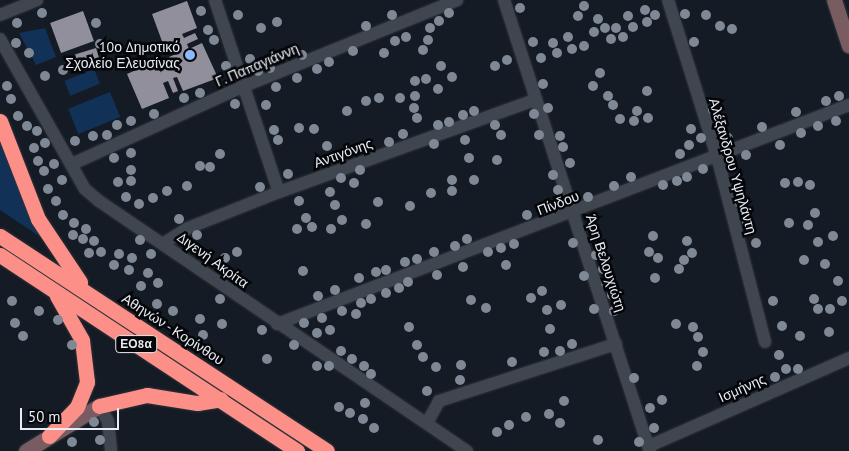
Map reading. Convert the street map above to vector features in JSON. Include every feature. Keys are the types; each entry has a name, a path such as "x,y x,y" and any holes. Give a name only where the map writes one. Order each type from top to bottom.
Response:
{"highway":[{"path":"0,122 38,219 89,293"},
{"name":"Αθηνών - Κορίνθου","path":"0,236 327,451"},
{"name":"ΕΟ8α","path":"0,255 221,399 297,451"},
{"path":"49,436 77,407 87,369 82,340 52,289"},
{"path":"99,406 147,395 197,403 221,399"}],"main road":[{"path":"834,0 849,46"},
{"path":"26,451 99,406"}],"street":[{"path":"0,14 37,0"},
{"path":"217,0 242,87 279,192"},
{"name":"Γ. Παπαγιάννη","path":"72,164 242,87 457,0"},
{"name":"Άρη Βελουχιώτη","path":"504,0 649,449"},
{"name":"Αλέξανδρου Υψηλάντη","path":"668,0 717,156 765,342"},
{"name":"Διγενή Ακρίτα","path":"0,39 72,164 84,189 99,202 164,243 277,324 466,451"},
{"name":"Αντιγόνης","path":"164,243 188,228 279,192 535,100"},
{"name":"Πίνδου","path":"277,324 574,212 849,105"},
{"path":"427,423 439,401 616,344"},
{"name":"Ισμήνης","path":"649,449 849,358"},
{"path":"99,406 108,421 111,451"}],"shaded area":[{"path":"45,28 56,57 36,65 19,33"},
{"path":"94,69 100,84 70,96 64,81"},
{"path":"110,92 120,117 78,134 68,109"},
{"path":"0,131 42,238 0,210"}],"building":[{"name":"10ο Δημοτικό Σχολείο Ελευσίνας","path":"187,1 197,28 182,34 184,38 195,33 198,39 187,44 189,49 202,43 218,78 183,91 177,77 173,78 178,91 173,93 168,81 163,83 169,98 142,109 127,74 154,62 158,70 172,64 169,57 176,54 171,41 163,44 152,14"},
{"name":"10ο Δημοτικό Σχολείο Ελευσίνας","path":"83,11 94,41 61,53 50,23"},
{"path":"96,48 99,58 78,64 75,54"}],"place":[{"name":"10ο Δημοτικό Σχολείο Ελευσίνας","path":"190,55"}]}
